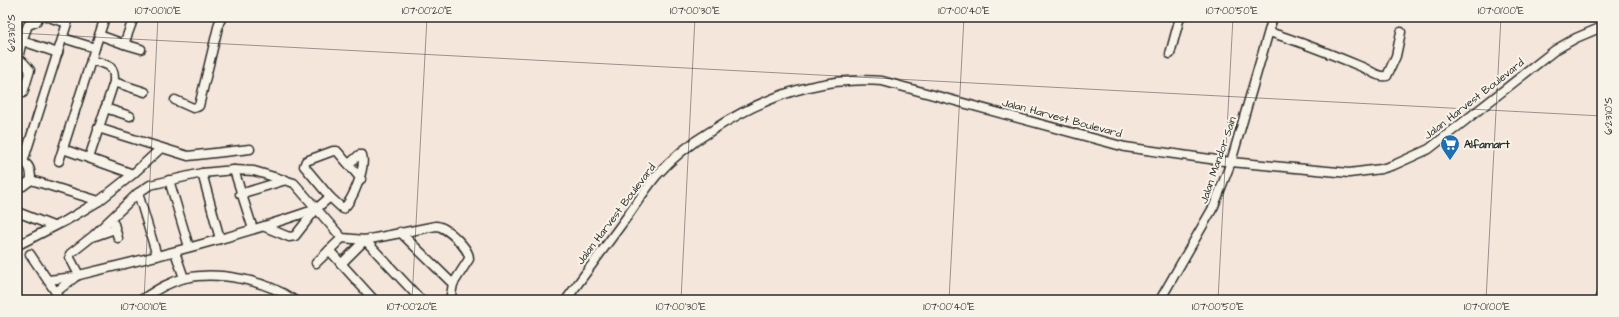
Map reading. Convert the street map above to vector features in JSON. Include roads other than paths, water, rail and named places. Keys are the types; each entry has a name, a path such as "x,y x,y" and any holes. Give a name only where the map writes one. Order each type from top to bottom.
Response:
{"street":[{"path":"23,93 30,70 18,58 20,40 28,25 36,22 39,17"},
{"path":"31,180 29,166 20,161 68,20 48,17"},
{"path":"59,161 105,17"},
{"path":"124,44 134,17"},
{"path":"175,100 193,108 197,108 199,106 219,22 222,17"},
{"path":"1170,54 1180,17"},
{"name":"Jalan Mandor Sain","path":"1160,300 1214,206 1231,162 1273,17"},
{"name":"Jalan Harvest Boulevard","path":"566,300 657,175 676,156 695,141 748,109 782,94 826,83 865,79 882,81 1125,147 1231,162 1349,173 1380,169 1394,165 1430,149 1555,50 1576,38 1602,27"},
{"path":"1269,32 1302,42 1383,77 1387,76 1392,68 1401,32"},
{"path":"99,35 141,49"},
{"path":"63,38 94,48"},
{"path":"20,40 58,52"},
{"path":"89,158 114,82 114,70 111,66 91,60"},
{"path":"114,82 145,92"},
{"path":"105,108 130,116"},
{"path":"98,128 188,156 250,149"},
{"path":"17,244 54,226 99,201 133,174 160,148"},
{"path":"63,149 133,174"},
{"path":"342,238 305,168 305,163 306,161 335,150 361,179"},
{"path":"77,276 69,256 93,236 138,193 150,185 202,173 234,170 254,171 286,180 323,203 343,209 361,179 363,162 362,155 359,155 349,164"},
{"path":"234,170 240,194 253,229"},
{"path":"202,173 220,239"},
{"path":"17,186 23,186 31,180"},
{"path":"31,180 99,201"},
{"path":"169,180 189,247"},
{"path":"240,194 286,180"},
{"path":"138,193 158,256"},
{"path":"80,212 81,195"},
{"path":"265,227 292,237 295,236 323,203"},
{"path":"48,280 77,276 175,252 253,229 265,227 323,203"},
{"path":"17,212 54,226"},
{"path":"112,218 118,238"},
{"path":"316,263 342,238 366,240 436,226 444,227 466,249 469,256 453,284 450,300"},
{"path":"93,236 115,229"},
{"path":"400,232 453,284"},
{"path":"341,264 366,240"},
{"path":"366,240 421,300"},
{"path":"329,250 374,300"},
{"path":"175,252 184,278"},
{"path":"30,254 61,300"},
{"path":"56,292 77,276"},
{"path":"141,300 165,285 184,278 229,276 263,284 294,300"},
{"path":"1598,300 1602,293"}],"place":[{"name":"Alfamart","path":"1450,161"}]}
